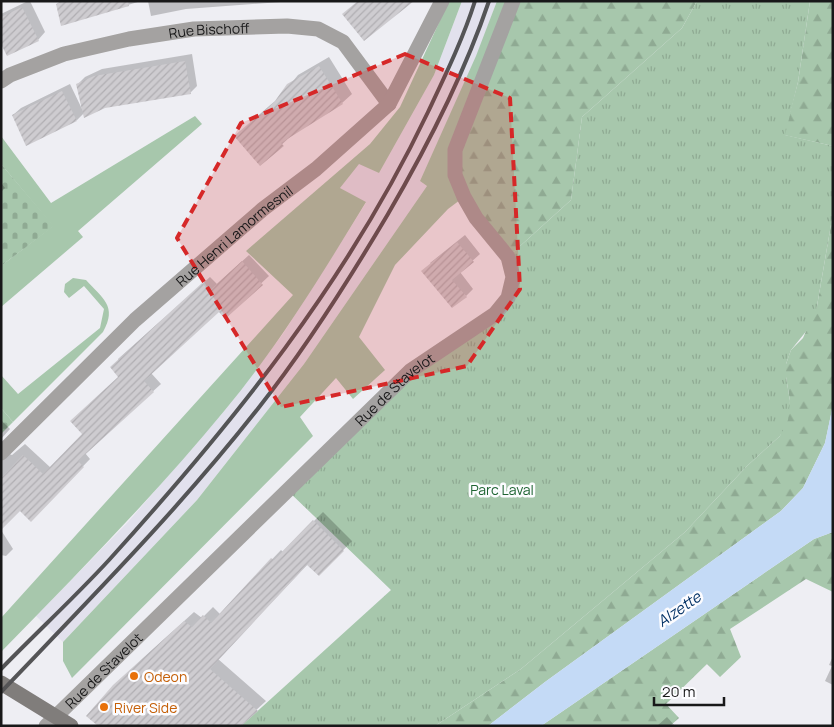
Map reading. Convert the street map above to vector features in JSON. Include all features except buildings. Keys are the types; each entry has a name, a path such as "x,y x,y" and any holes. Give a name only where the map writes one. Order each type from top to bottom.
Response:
{"main road":[{"path":"1,683 51,721 71,726"}],"street":[{"name":"Rue Henri Lamormesnil","path":"1,453 135,320 263,209 316,169 389,104 442,1"},
{"name":"Rue de Stavelot","path":"51,721 410,371 495,314 508,298 514,277 508,257 476,218 464,197 455,176 455,150 513,1"},
{"name":"Rue Bischoff","path":"1,80 64,54 129,39 194,29 287,26 318,29 343,42 389,104"}],"highlighted area":[{"path":"405,54 510,98 520,289 467,366 281,407 177,238 241,123"}],"shaded area":[{"path":"462,1 497,1 477,56 420,181 427,186 304,364 197,500 63,642 36,616 128,522 226,409 283,334 366,203 340,188 359,163 379,173 434,75"}],"green space":[{"path":"449,1 462,1 434,75 379,173 359,164 340,188 366,202 282,335 225,410 171,473 1,652 1,618 293,295 246,251 370,144 400,107"},
{"path":"497,1 513,1 464,197 448,209 395,265 359,337 385,370 353,399 336,378 300,417 313,436 72,678 63,661 63,642 197,500 304,364 427,186 420,181 476,56"},
{"path":"513,1 697,1 682,28 582,117 571,200 508,257 455,175 489,61"},
{"name":"Parc Laval","path":"697,1 810,1 798,82 785,135 833,146 833,213 817,306 812,324 791,350 786,364 790,401 788,420 780,436 747,466 685,532 521,669 435,726 241,726 391,590 287,490 378,402 508,298 508,257 571,200 582,117 682,28"},
{"path":"810,1 833,1 833,146 784,135 798,82"},
{"path":"195,116 202,124 78,231 83,237 1,307 1,266 53,226 1,164 1,136 51,203"},
{"path":"1,164 54,226 1,266"},
{"path":"833,213 833,405 825,443 803,488 781,511 545,682 488,726 435,726 521,669 685,532 747,466 780,436 790,401 786,364 791,350 803,338 817,306"},
{"path":"73,278 86,280 106,303 109,315 107,323 103,332 13,422 1,408 1,375 18,394 100,328 104,309 84,286 69,298 64,292 65,284"},
{"path":"1,408 13,422 1,434"},
{"path":"833,532 833,592 806,579 730,629 741,657 720,677 707,664 666,704 679,718 670,726 541,726 814,539"}],"water":[{"name":"Alzette","path":"833,405 833,532 814,539 541,726 488,726 545,682 781,511 803,488 825,443"}],"railway":[{"path":"1,669 96,574 156,508 244,402 325,292 362,234 428,112 465,29 475,1"},
{"path":"1,692 199,480 295,360 358,263 417,163 444,110 468,56 489,1"}],"place":[{"name":"Odeon","path":"134,676"},
{"name":"River Side","path":"104,707"}]}
